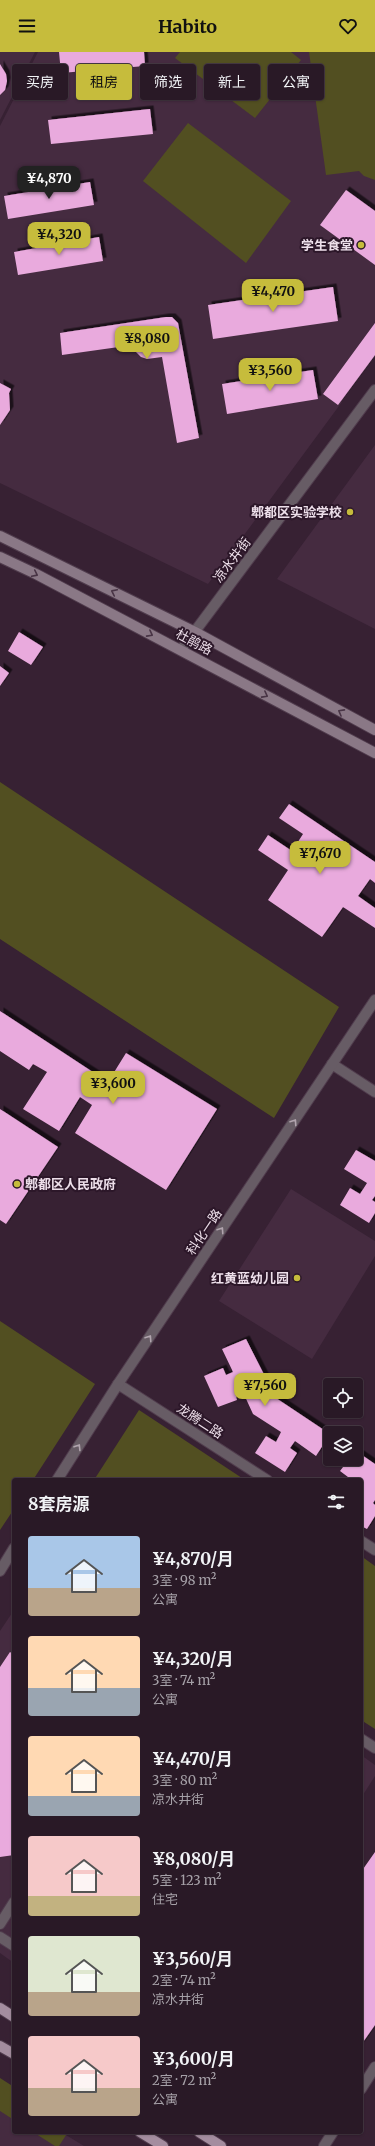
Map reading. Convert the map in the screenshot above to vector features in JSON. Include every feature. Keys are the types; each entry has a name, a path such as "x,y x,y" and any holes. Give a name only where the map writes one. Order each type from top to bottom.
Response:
{"main road":[{"name":"杜鹃路","path":"0,536 195,632 375,730"},
{"name":"杜鹃路","path":"0,557 181,650 375,753"},
{"path":"0,2008 12,2016"},
{"path":"0,2046 12,2053"},
{"path":"143,2134 163,2146"},
{"path":"202,2134 221,2146"}],"street":[{"name":"凉水井街","path":"181,650 375,390"},
{"name":"科化一路","path":"58,1478 118,1384 375,1000"},
{"path":"332,1064 375,1092"},
{"name":"龙腾二路","path":"118,1384 264,1478"},
{"path":"363,1541 375,1550"},
{"path":"0,1571 12,1551"},
{"path":"363,1740 375,1748"},
{"path":"0,1924 12,1905"},
{"path":"0,1937 12,1945"},
{"path":"363,2086 375,2067"},
{"path":"324,2146 332,2134"}],"shaded area":[{"path":"0,52 35,52 29,64 12,64 12,97 0,120"},
{"path":"38,52 375,52 375,357 208,584 0,483 0,126 13,100 68,100 68,64 32,64"},
{"path":"180,52 291,52 301,60 298,64 268,64 268,100 269,100 255,118 231,100 260,100 260,64 204,64 204,80 196,74 196,64 183,64 175,58"},
{"path":"309,52 375,52 375,180 364,176 359,171 326,175 316,100 324,100 324,64 311,64"},
{"path":"188,123 291,201 246,263 143,181"},
{"name":"郫都区实验学校","path":"375,445 375,629 277,579"},
{"path":"0,782 339,1007 274,1118 0,939"},
{"name":"红黄蓝幼儿园","path":"291,1189 375,1241 375,1256 312,1359 219,1301"},
{"path":"0,1321 95,1384 34,1478 12,1478 12,1512 0,1530"},
{"path":"139,1410 242,1478 95,1478"},
{"path":"363,1557 375,1566 375,1729 363,1721"},
{"path":"12,1613 12,1962 0,1953 0,1631"},
{"path":"363,1756 375,1765 375,1776 363,1795"},
{"path":"0,2078 12,2086 12,2119 0,2111"},
{"path":"0,2094 12,2102 12,2134 64,2134 84,2146 0,2146"},
{"path":"36,2134 67,2134 59,2146 55,2146"}],"building":[{"path":"59,52 144,52 145,64 140,64 140,66 132,67 132,64 76,64 76,72 68,72 68,64 60,64"},
{"path":"0,64 6,74 7,81 5,90 0,95"},
{"path":"150,109 153,134 51,144 48,120"},
{"path":"90,182 94,205 8,219 4,196"},
{"name":"学生食堂","path":"346,190 375,211 375,265 320,225"},
{"path":"99,237 103,261 18,275 14,252"},
{"path":"333,287 338,321 213,339 208,305"},
{"path":"172,317 178,323 199,438 177,443 162,357 147,359 141,357 135,351 133,345 62,355 60,333"},
{"path":"375,323 375,355 338,405 323,394"},
{"path":"313,370 318,399 227,414 222,384"},
{"path":"0,383 11,389 9,393 10,410 0,425"},
{"path":"19,632 43,647 31,665 8,651"},
{"path":"0,666 9,673 0,686"},
{"path":"289,804 375,862 375,883 370,879 358,896 375,908 375,928 343,907 322,937 268,900 288,870 258,850 268,835 292,851 303,834 279,818"},
{"path":"0,1011 108,1082 126,1053 217,1109 166,1190 75,1133 92,1105 80,1097 59,1131 23,1109 47,1072 33,1064 29,1070 0,1051"},
{"name":"郫都区人民政府","path":"0,1109 58,1147 6,1224 0,1220"},
{"path":"356,1150 375,1161 375,1196 372,1200 375,1202 375,1213 369,1223 340,1205 350,1188 360,1194 367,1183 344,1169"},
{"path":"246,1339 276,1398 323,1429 323,1445 316,1456 295,1441 290,1448 297,1453 285,1472 255,1453 266,1436 276,1442 281,1432 253,1414 242,1390 235,1392 237,1400 218,1407 204,1376 223,1368 226,1375 233,1372 222,1349"},
{"path":"363,1456 375,1464 375,1500 373,1503 375,1505 375,1516 367,1529 363,1527 363,1478 349,1478 340,1471 344,1466 363,1466"},
{"path":"10,1652 12,1654 12,1855 0,1857 0,1667"},
{"path":"375,1852 375,2025 363,2042 363,1869"}],"place":[{"name":"学生食堂","path":"361,245"},
{"name":"郫都区实验学校","path":"350,512"},
{"name":"郫都区人民政府","path":"17,1184"},
{"name":"红黄蓝幼儿园","path":"297,1278"}]}
